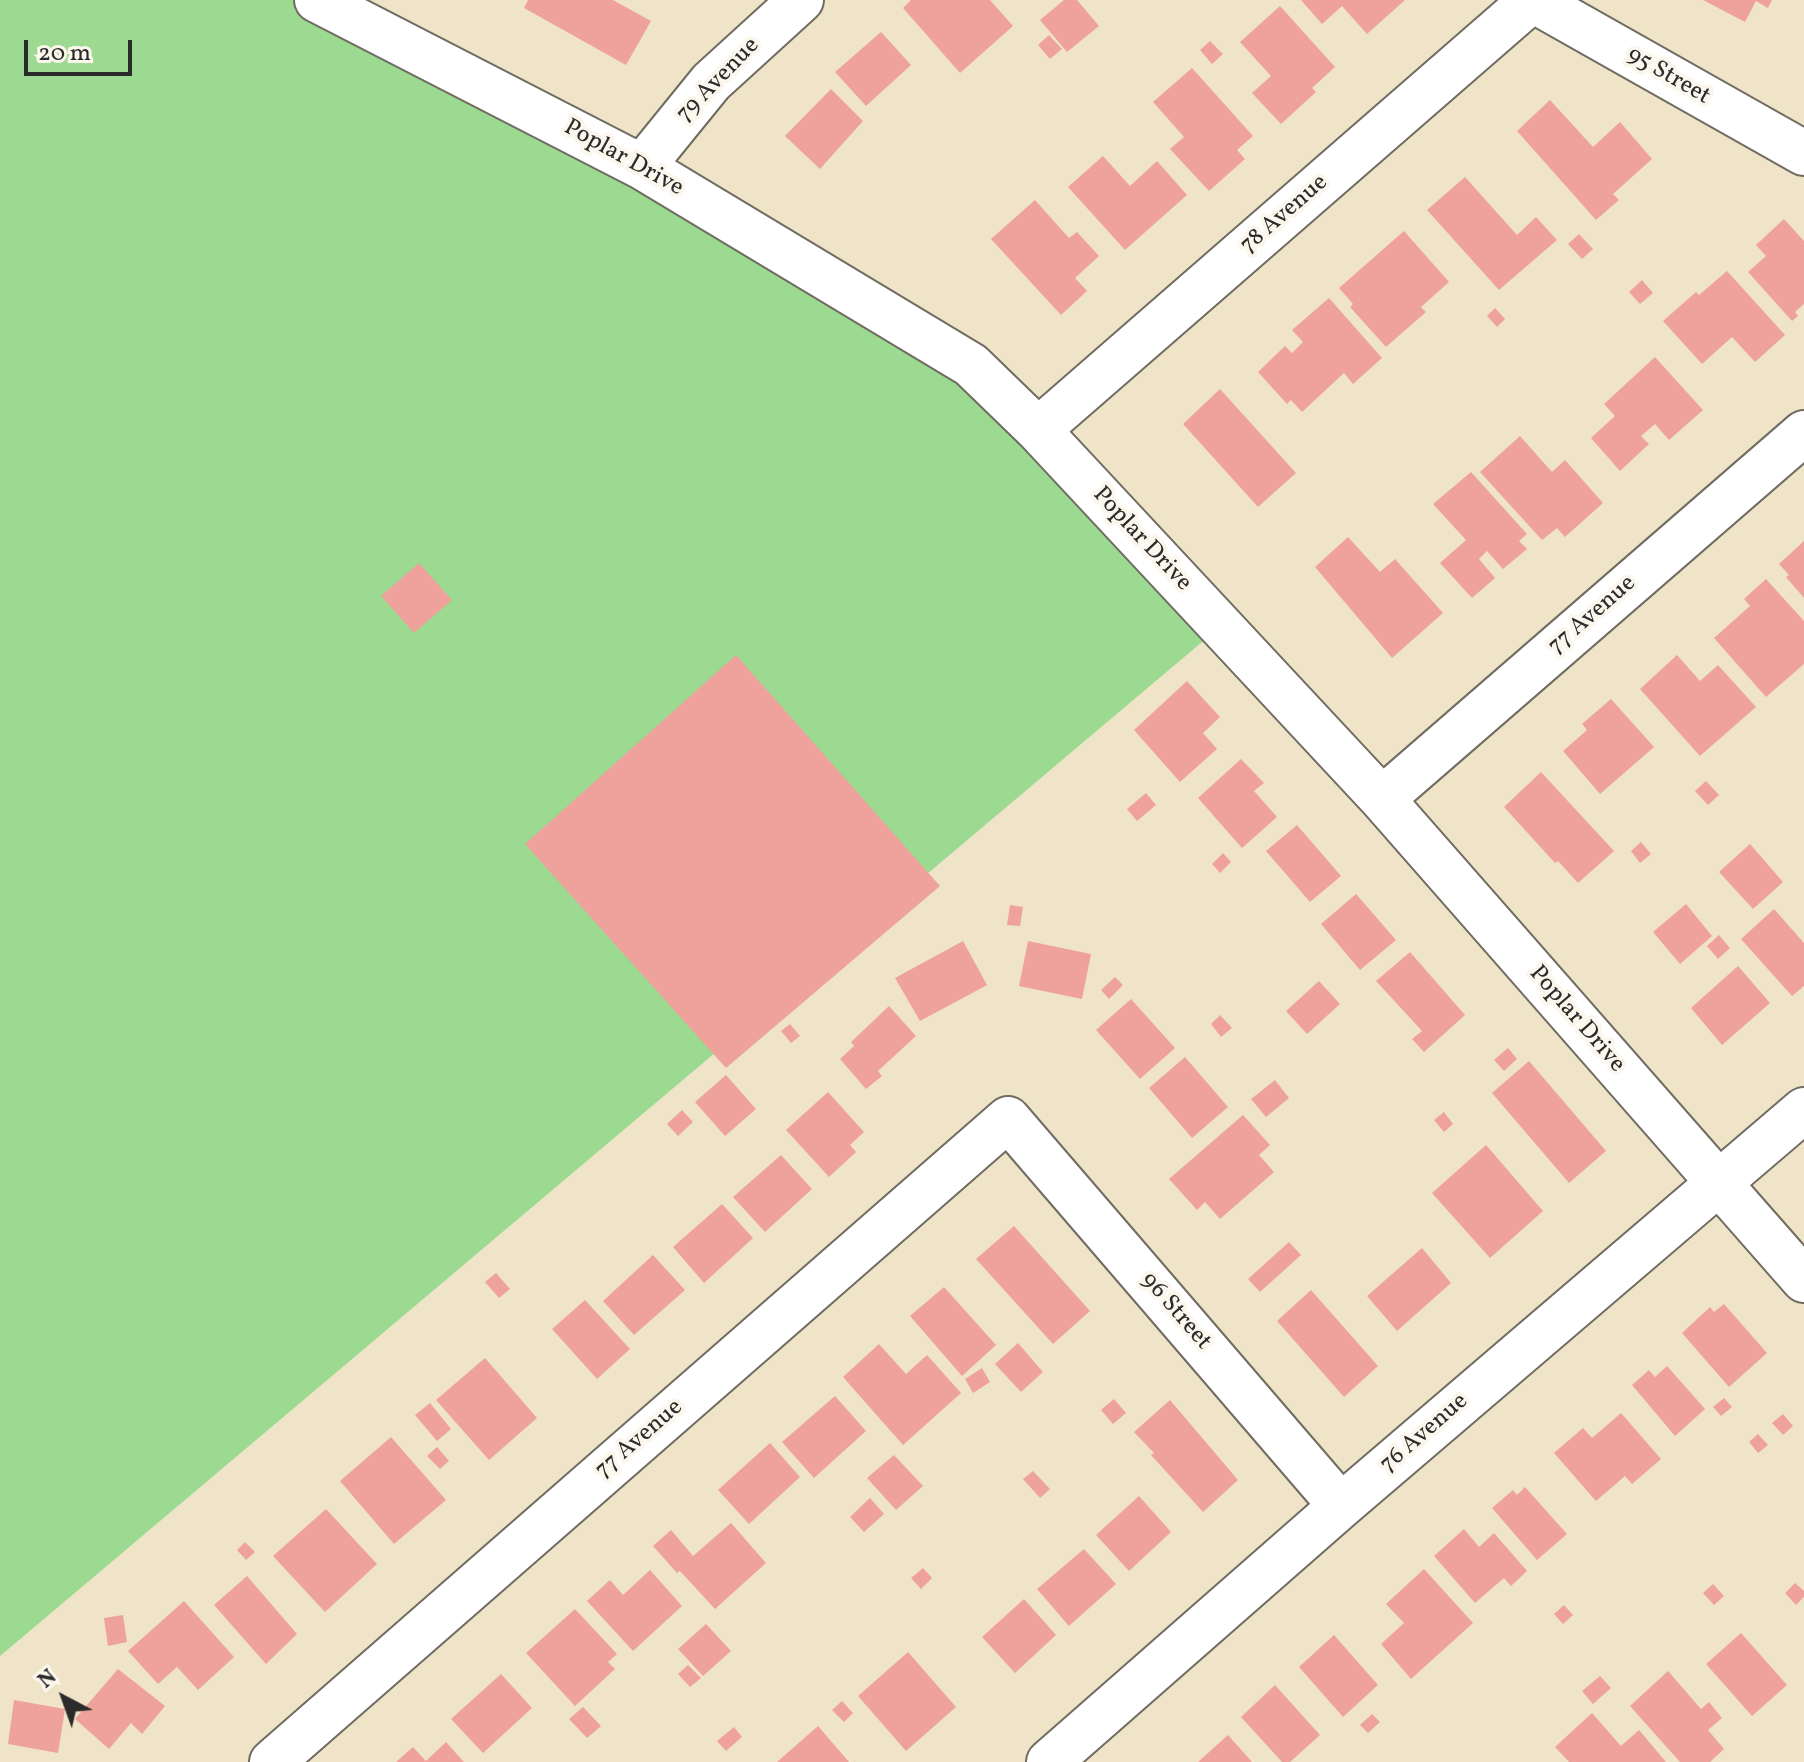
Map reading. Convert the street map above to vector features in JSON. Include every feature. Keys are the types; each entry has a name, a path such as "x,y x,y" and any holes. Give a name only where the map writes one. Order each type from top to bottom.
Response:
{"street":[{"name":"Poplar Drive","path":"317,0 642,167 971,365 1038,430 1382,799 1804,1280"},
{"name":"79 Avenue","path":"642,167 711,82 801,0"},
{"name":"95 Street","path":"1533,0 1804,153"},
{"name":"78 Avenue","path":"1038,430 1533,0"},
{"name":"77 Avenue","path":"1382,799 1804,433"},
{"name":"76 Avenue","path":"1049,1762 1341,1506 1804,1110"},
{"name":"77 Avenue","path":"272,1762 1008,1119"},
{"name":"96 Street","path":"1008,1119 1341,1506"}],"green space":[{"path":"0,0 317,0 971,365 1221,626 0,1656"}],"building":[{"path":"528,0 613,0 651,21 626,65 524,8"},
{"path":"911,0 990,0 1013,26 960,73 903,8"},
{"path":"1064,0 1077,0 1099,26 1067,52 1040,20"},
{"path":"1301,0 1405,0 1367,34 1342,6 1322,24"},
{"path":"1703,0 1772,0 1768,8 1756,1 1745,22"},
{"path":"1280,6 1335,67 1312,88 1316,92 1281,124 1252,93 1271,76 1240,42"},
{"path":"881,32 911,65 866,106 835,72"},
{"path":"1049,35 1062,49 1050,59 1038,45"},
{"path":"1210,41 1223,54 1212,64 1200,50"},
{"path":"1192,68 1253,136 1237,150 1245,159 1209,191 1170,149 1184,137 1153,102"},
{"path":"831,89 863,121 820,169 785,136"},
{"path":"1550,100 1593,147 1620,122 1652,159 1613,194 1619,200 1596,220 1517,131"},
{"path":"1103,156 1130,186 1157,161 1187,195 1125,250 1068,187"},
{"path":"1465,177 1517,235 1536,217 1557,240 1499,290 1427,210"},
{"path":"1035,200 1069,238 1077,232 1099,256 1075,278 1087,291 1061,315 991,239"},
{"path":"1784,219 1804,241 1804,304 1795,312 1798,316 1792,321 1748,272 1766,256 1756,245"},
{"path":"1404,231 1449,282 1421,307 1426,312 1386,347 1350,307 1353,304 1339,288"},
{"path":"1579,234 1593,249 1582,259 1568,244"},
{"path":"1727,271 1785,335 1755,362 1732,337 1702,364 1663,321 1696,292 1699,295"},
{"path":"1642,280 1653,293 1640,304 1629,292"},
{"path":"1329,298 1382,358 1353,384 1344,373 1302,412 1291,400 1287,404 1258,372 1285,346 1292,353 1303,342 1292,330"},
{"path":"1495,308 1505,319 1497,327 1487,316"},
{"path":"1655,357 1703,410 1669,440 1655,424 1641,436 1649,444 1620,471 1591,438 1615,416 1604,404"},
{"path":"1220,389 1296,473 1258,507 1183,424"},
{"path":"1520,436 1552,472 1565,460 1603,503 1565,537 1557,528 1542,540 1480,472"},
{"path":"1471,472 1527,534 1519,541 1527,549 1503,569 1487,551 1479,559 1495,578 1472,598 1440,563 1466,540 1433,504"},
{"path":"1348,537 1380,572 1395,559 1443,613 1392,658 1315,567"},
{"path":"1804,541 1804,598 1779,564"},
{"path":"419,563 452,600 414,633 381,596"},
{"path":"1766,579 1804,621 1804,664 1766,697 1714,638 1750,606 1744,599"},
{"path":"736,655 940,886 726,1068 525,844"},
{"path":"1677,655 1700,681 1718,665 1756,707 1700,756 1640,689"},
{"path":"1187,681 1220,717 1203,733 1217,749 1180,782 1134,730"},
{"path":"1611,699 1654,747 1600,794 1563,751 1587,730 1582,724"},
{"path":"1241,759 1264,783 1254,791 1277,817 1242,848 1198,798"},
{"path":"1541,772 1614,851 1578,883 1558,861 1555,863 1504,807"},
{"path":"1706,781 1719,795 1708,805 1695,791"},
{"path":"1146,793 1156,805 1137,821 1127,809"},
{"path":"1297,825 1341,876 1310,902 1266,851"},
{"path":"1641,842 1651,854 1640,863 1631,851"},
{"path":"1750,844 1783,882 1753,909 1719,872"},
{"path":"1223,853 1231,862 1220,873 1212,864"},
{"path":"1356,894 1396,940 1360,970 1321,924"},
{"path":"1686,904 1712,936 1680,964 1653,932"},
{"path":"1010,905 1023,907 1020,926 1007,925"},
{"path":"1774,909 1804,943 1804,986 1792,996 1741,939"},
{"path":"1719,935 1730,948 1718,959 1707,946"},
{"path":"963,941 987,985 920,1021 895,978"},
{"path":"1028,941 1091,954 1082,999 1019,986"},
{"path":"1410,952 1465,1015 1424,1052 1412,1039 1422,1031 1376,981"},
{"path":"1738,966 1770,1003 1722,1045 1691,1008"},
{"path":"1115,977 1123,985 1109,999 1101,990"},
{"path":"1319,981 1340,1004 1307,1034 1286,1011"},
{"path":"1131,999 1175,1048 1140,1079 1096,1030"},
{"path":"889,1006 916,1036 878,1071 882,1076 866,1089 840,1059 854,1046 851,1042"},
{"path":"1220,1015 1232,1028 1221,1037 1211,1024"},
{"path":"790,1024 800,1036 791,1043 781,1031"},
{"path":"1508,1048 1517,1059 1504,1071 1494,1060"},
{"path":"1185,1057 1228,1107 1192,1138 1149,1088"},
{"path":"1529,1061 1606,1151 1569,1183 1492,1093"},
{"path":"726,1075 756,1109 725,1136 695,1102"},
{"path":"1275,1080 1289,1098 1266,1117 1251,1099"},
{"path":"828,1092 864,1132 850,1145 856,1152 829,1177 786,1130"},
{"path":"682,1110 693,1122 678,1136 667,1124"},
{"path":"1444,1112 1453,1124 1444,1132 1434,1120"},
{"path":"1243,1115 1270,1145 1259,1155 1274,1172 1220,1219 1205,1202 1197,1210 1169,1179"},
{"path":"1486,1145 1543,1211 1490,1258 1432,1193"},
{"path":"781,1155 812,1189 765,1232 733,1197"},
{"path":"722,1204 753,1238 704,1283 673,1247"},
{"path":"1014,1226 1090,1311 1053,1344 976,1259"},
{"path":"1289,1242 1301,1255 1260,1292 1248,1279"},
{"path":"1422,1248 1451,1283 1397,1331 1367,1296"},
{"path":"653,1255 685,1290 634,1335 603,1301"},
{"path":"496,1273 510,1289 499,1298 485,1282"},
{"path":"944,1287 996,1345 962,1376 910,1316"},
{"path":"1311,1290 1378,1366 1344,1397 1277,1321"},
{"path":"585,1300 630,1349 597,1379 552,1329"},
{"path":"1724,1304 1767,1353 1729,1387 1682,1333 1710,1307 1714,1312"},
{"path":"1018,1343 1043,1372 1021,1392 995,1364"},
{"path":"879,1344 906,1374 927,1355 961,1393 903,1445 843,1377"},
{"path":"485,1358 537,1418 489,1460 436,1400"},
{"path":"1667,1366 1705,1409 1675,1436 1632,1385 1649,1370 1655,1377"},
{"path":"982,1368 990,1382 973,1393 965,1379"},
{"path":"835,1396 866,1431 814,1478 782,1442"},
{"path":"1724,1398 1732,1407 1721,1416 1713,1407"},
{"path":"1114,1399 1126,1413 1113,1424 1101,1410"},
{"path":"1170,1400 1238,1480 1203,1512 1134,1432"},
{"path":"430,1403 451,1429 437,1441 415,1415"},
{"path":"1621,1413 1661,1459 1632,1484 1625,1476 1596,1501 1554,1453 1583,1428 1592,1438"},
{"path":"1783,1414 1793,1426 1783,1435 1772,1423"},
{"path":"1758,1434 1768,1445 1758,1453 1749,1442"},
{"path":"391,1437 446,1500 394,1544 340,1481"},
{"path":"770,1443 800,1477 749,1524 718,1490"},
{"path":"437,1447 449,1461 440,1469 427,1456"},
{"path":"894,1455 923,1486 896,1510 867,1478"},
{"path":"1033,1471 1050,1489 1040,1498 1023,1479"},
{"path":"1525,1487 1567,1534 1537,1560 1492,1508 1513,1490 1517,1495"},
{"path":"1139,1496 1171,1532 1129,1571 1096,1535"},
{"path":"870,1498 884,1514 864,1532 850,1517"},
{"path":"326,1509 377,1564 325,1612 273,1556"},
{"path":"731,1523 766,1563 715,1609 653,1546 671,1530 693,1556"},
{"path":"1464,1529 1479,1547 1494,1533 1527,1571 1511,1586 1504,1578 1475,1603 1434,1556"},
{"path":"245,1542 255,1552 246,1560 237,1550"},
{"path":"1084,1549 1116,1584 1069,1626 1037,1589"},
{"path":"923,1568 932,1578 921,1589 911,1578"},
{"path":"1424,1569 1473,1623 1411,1679 1381,1644 1404,1623 1386,1604"},
{"path":"650,1570 682,1606 633,1651 587,1601 610,1580 623,1595"},
{"path":"247,1576 297,1634 266,1664 214,1605"},
{"path":"1795,1583 1804,1591 1804,1597 1796,1605 1785,1593"},
{"path":"1713,1584 1724,1596 1714,1605 1703,1593"},
{"path":"1024,1599 1056,1635 1015,1673 982,1637"},
{"path":"184,1601 234,1657 198,1690 177,1667 158,1684 128,1651"},
{"path":"1564,1605 1573,1615 1563,1624 1554,1614"},
{"path":"575,1609 617,1654 608,1662 615,1669 575,1706 526,1653"},
{"path":"123,1615 127,1642 108,1646 104,1618"},
{"path":"706,1624 731,1651 703,1676 678,1649"},
{"path":"1741,1633 1787,1685 1752,1716 1706,1664"},
{"path":"1334,1635 1378,1685 1343,1717 1299,1667"},
{"path":"908,1652 956,1707 906,1751 858,1696"},
{"path":"688,1665 701,1678 690,1687 678,1674"},
{"path":"118,1669 165,1706 142,1734 131,1723 109,1749 75,1719"},
{"path":"1668,1671 1701,1709 1709,1702 1722,1718 1708,1730 1724,1749 1710,1762 1680,1762 1630,1706"},
{"path":"501,1674 532,1708 483,1753 451,1719"},
{"path":"1600,1676 1611,1688 1593,1704 1582,1691"},
{"path":"1275,1685 1320,1735 1290,1762 1282,1762 1241,1717"},
{"path":"14,1700 65,1709 58,1753 8,1744"},
{"path":"842,1701 853,1713 844,1722 832,1710"},
{"path":"583,1707 601,1726 587,1738 569,1719"},
{"path":"1592,1713 1621,1746 1639,1730 1666,1762 1569,1762 1555,1747"},
{"path":"1372,1714 1380,1722 1368,1733 1360,1725"},
{"path":"818,1726 849,1762 777,1762"},
{"path":"734,1727 742,1737 726,1751 717,1741"},
{"path":"1228,1735 1252,1762 1198,1762"},
{"path":"446,1742 464,1762 396,1762 413,1747 426,1761"}]}
